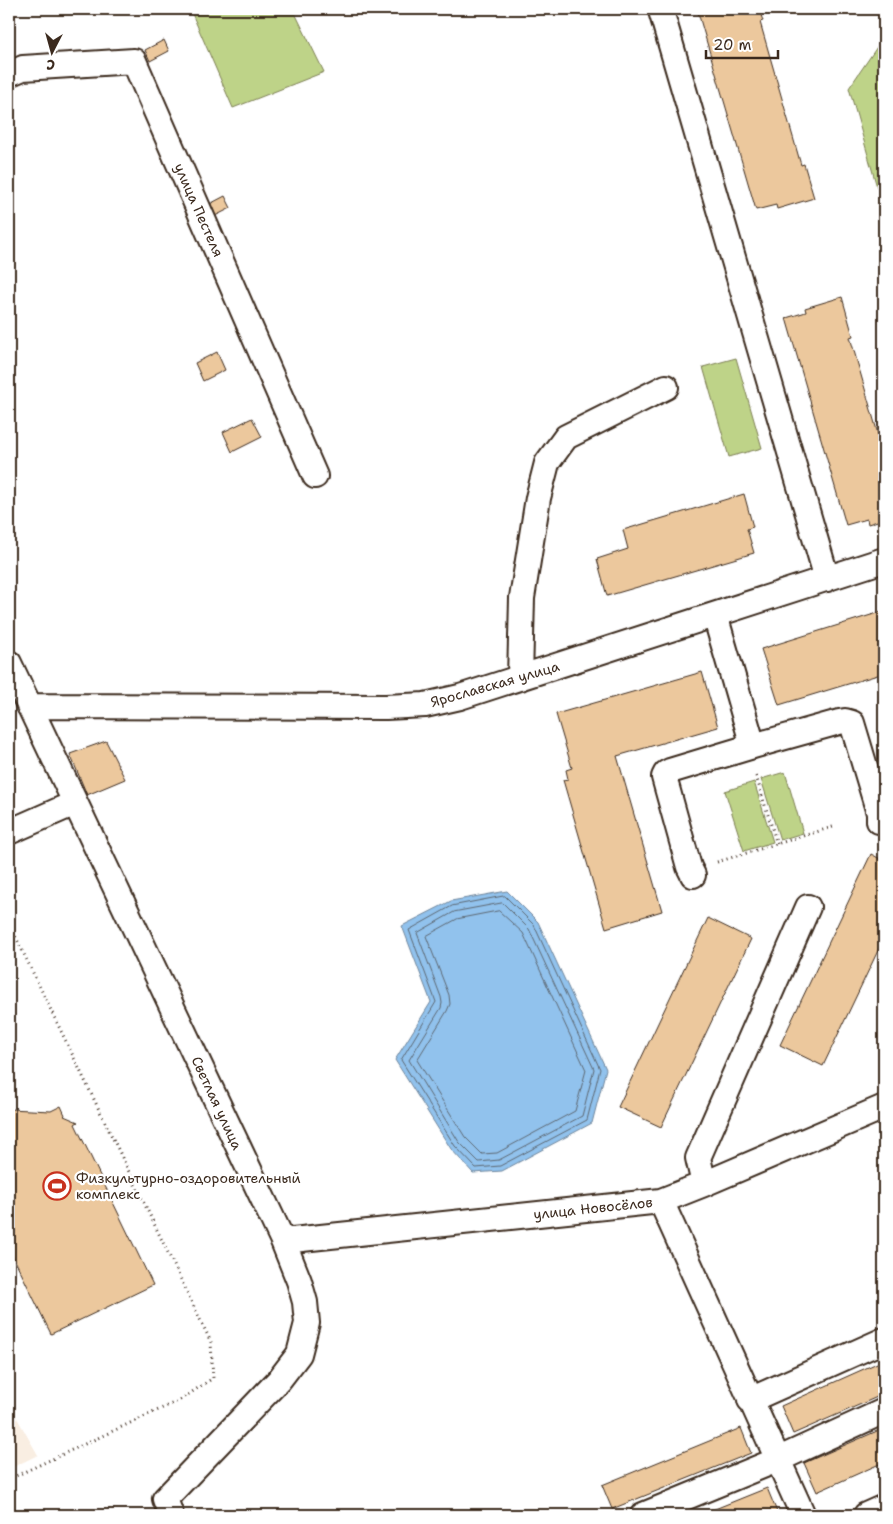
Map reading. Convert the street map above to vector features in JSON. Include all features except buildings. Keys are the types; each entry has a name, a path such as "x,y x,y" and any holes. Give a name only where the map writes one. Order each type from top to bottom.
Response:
{"street":[{"path":"661,11 826,579"},
{"name":"улица Пестеля","path":"9,74 23,68 134,61 315,476"},
{"path":"520,678 522,598 538,498 547,463 566,437 666,387"},
{"name":"Ярославская улица","path":"29,706 386,707 425,705 460,697 884,560"},
{"path":"715,615 754,746"},
{"name":"Светлая улица","path":"9,663 283,1241 305,1302 307,1323 299,1354 279,1380 161,1510"},
{"path":"693,875 689,867 664,777 666,772 754,746 839,722 852,723 879,813 879,821"},
{"path":"9,832 75,803"},
{"path":"704,1184 698,1158 808,907"},
{"name":"улица Новосёлов","path":"283,1241 661,1201 884,1107"},
{"path":"661,1201 802,1515"},
{"path":"750,1400 884,1340"},
{"path":"643,1515 777,1460 884,1411"},
{"path":"866,1515 884,1507"}],"path":[{"path":"756,776 777,844"},
{"path":"717,862 836,826"},
{"path":"9,923 210,1342 214,1378 180,1400 9,1480"}],"shaded area":[{"path":"9,1404 38,1455 9,1469"}],"green space":[{"path":"190,9 293,9 324,72 233,108"},
{"path":"884,42 884,212 849,88 879,44"},
{"path":"736,358 762,448 729,457 703,367"},
{"path":"785,772 803,833 780,840 761,779"},
{"path":"754,782 773,842 744,851 725,791"}],"water":[{"path":"507,891 538,922 606,1069 592,1123 502,1171 473,1173 451,1149 395,1060 431,1002 402,926 451,901"}],"place":[{"name":"Физкультурно-оздоровительный комплекс","path":"57,1186"}]}
